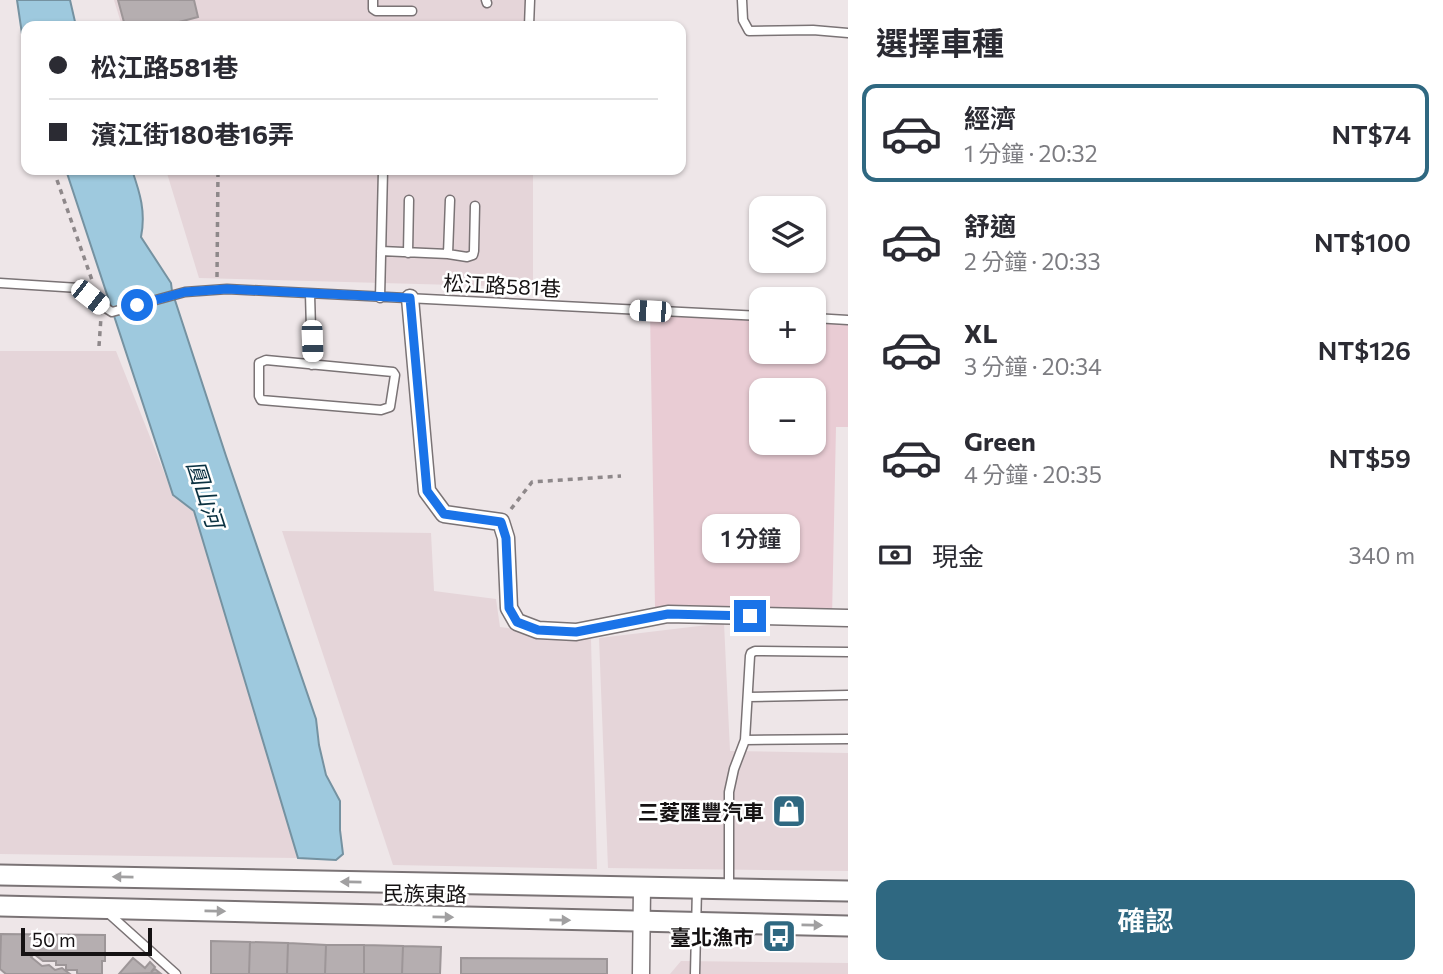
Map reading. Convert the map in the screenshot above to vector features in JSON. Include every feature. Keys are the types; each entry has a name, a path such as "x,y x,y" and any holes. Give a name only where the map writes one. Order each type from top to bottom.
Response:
{"street":[{"path":"410,298 427,491 444,514 501,522 506,538 509,608 517,622 538,630 576,632 668,614 848,618"},
{"name":"民族東路","path":"0,874 848,891"},
{"path":"492,885 492,918"},
{"path":"641,974 642,887"},
{"name":"民族東路","path":"0,906 848,926"}],"lane":[{"path":"373,0 373,9 376,10 412,11"},
{"path":"529,21 530,0"},
{"path":"743,0 743,20 749,31 813,30 848,33"},
{"path":"380,298 383,175"},
{"path":"408,253 409,200"},
{"path":"448,254 450,200"},
{"path":"381,251 467,257 473,255 475,206"},
{"name":"松江路581巷","path":"0,283 79,288 113,312 185,292 217,290 749,315"},
{"path":"310,294 312,365"},
{"path":"826,319 848,320"},
{"path":"262,361 312,365 393,372 395,375 390,407 381,410 261,400 259,363 262,361"},
{"path":"729,888 729,792 745,740 751,653 848,652"},
{"path":"748,697 848,695"},
{"path":"745,740 848,739"},
{"path":"695,974 697,888"},
{"path":"102,908 176,974"}],"path":[{"path":"217,290 218,175"},
{"path":"57,180 101,305 99,346"},
{"path":"501,522 532,482 621,476"}],"shaded area":[{"path":"114,0 533,0 533,21 120,21"},
{"path":"168,175 533,175 533,287 199,278"},
{"path":"650,311 749,315 749,364 826,364 826,319 848,320 848,427 836,427 832,618 655,607"},
{"path":"0,351 116,351 173,495 194,511 298,858 0,854"},
{"path":"282,531 431,533 434,591 496,599 500,627 591,639 597,869 393,865"},
{"path":"724,623 730,751 848,753 848,871 608,868 599,638"},
{"path":"681,961 848,963 848,974 670,974"}],"water":[{"path":"17,0 70,0 75,21 21,21 21,27"},
{"name":"圓山河","path":"68,175 133,175 143,219 141,237 171,283 226,456 316,719 326,775 340,801 343,854 336,860 298,858 194,511 173,495"}],"building":[{"path":"118,0 194,0 198,17 183,21 124,21"},
{"path":"1,934 105,935 102,974 78,974 77,970 66,970 66,965 56,965 56,961 43,961 34,954 31,957 42,966 49,965 55,970 62,968 70,974 6,974 0,969"},
{"path":"211,941 250,942 249,974 211,974"},
{"path":"250,942 288,943 287,974 249,974"},
{"path":"288,943 326,945 325,974 287,974"},
{"path":"326,945 364,945 364,974 325,974"},
{"path":"364,945 403,946 402,974 364,974"},
{"path":"403,946 441,947 440,974 402,974"},
{"path":"133,958 145,968 150,962 155,967 151,972 155,969 160,973 119,974"},
{"path":"461,958 607,959 607,974 461,974"}],"place":[{"name":"三菱匯豐汽車","path":"789,811"},
{"name":"臺北漁市","path":"779,936"}],"route":[{"path":"137,305 185,292 227,289 410,298 427,491 444,514 501,522 506,538 509,608 517,622 538,630 576,632 668,614 750,616"}]}
